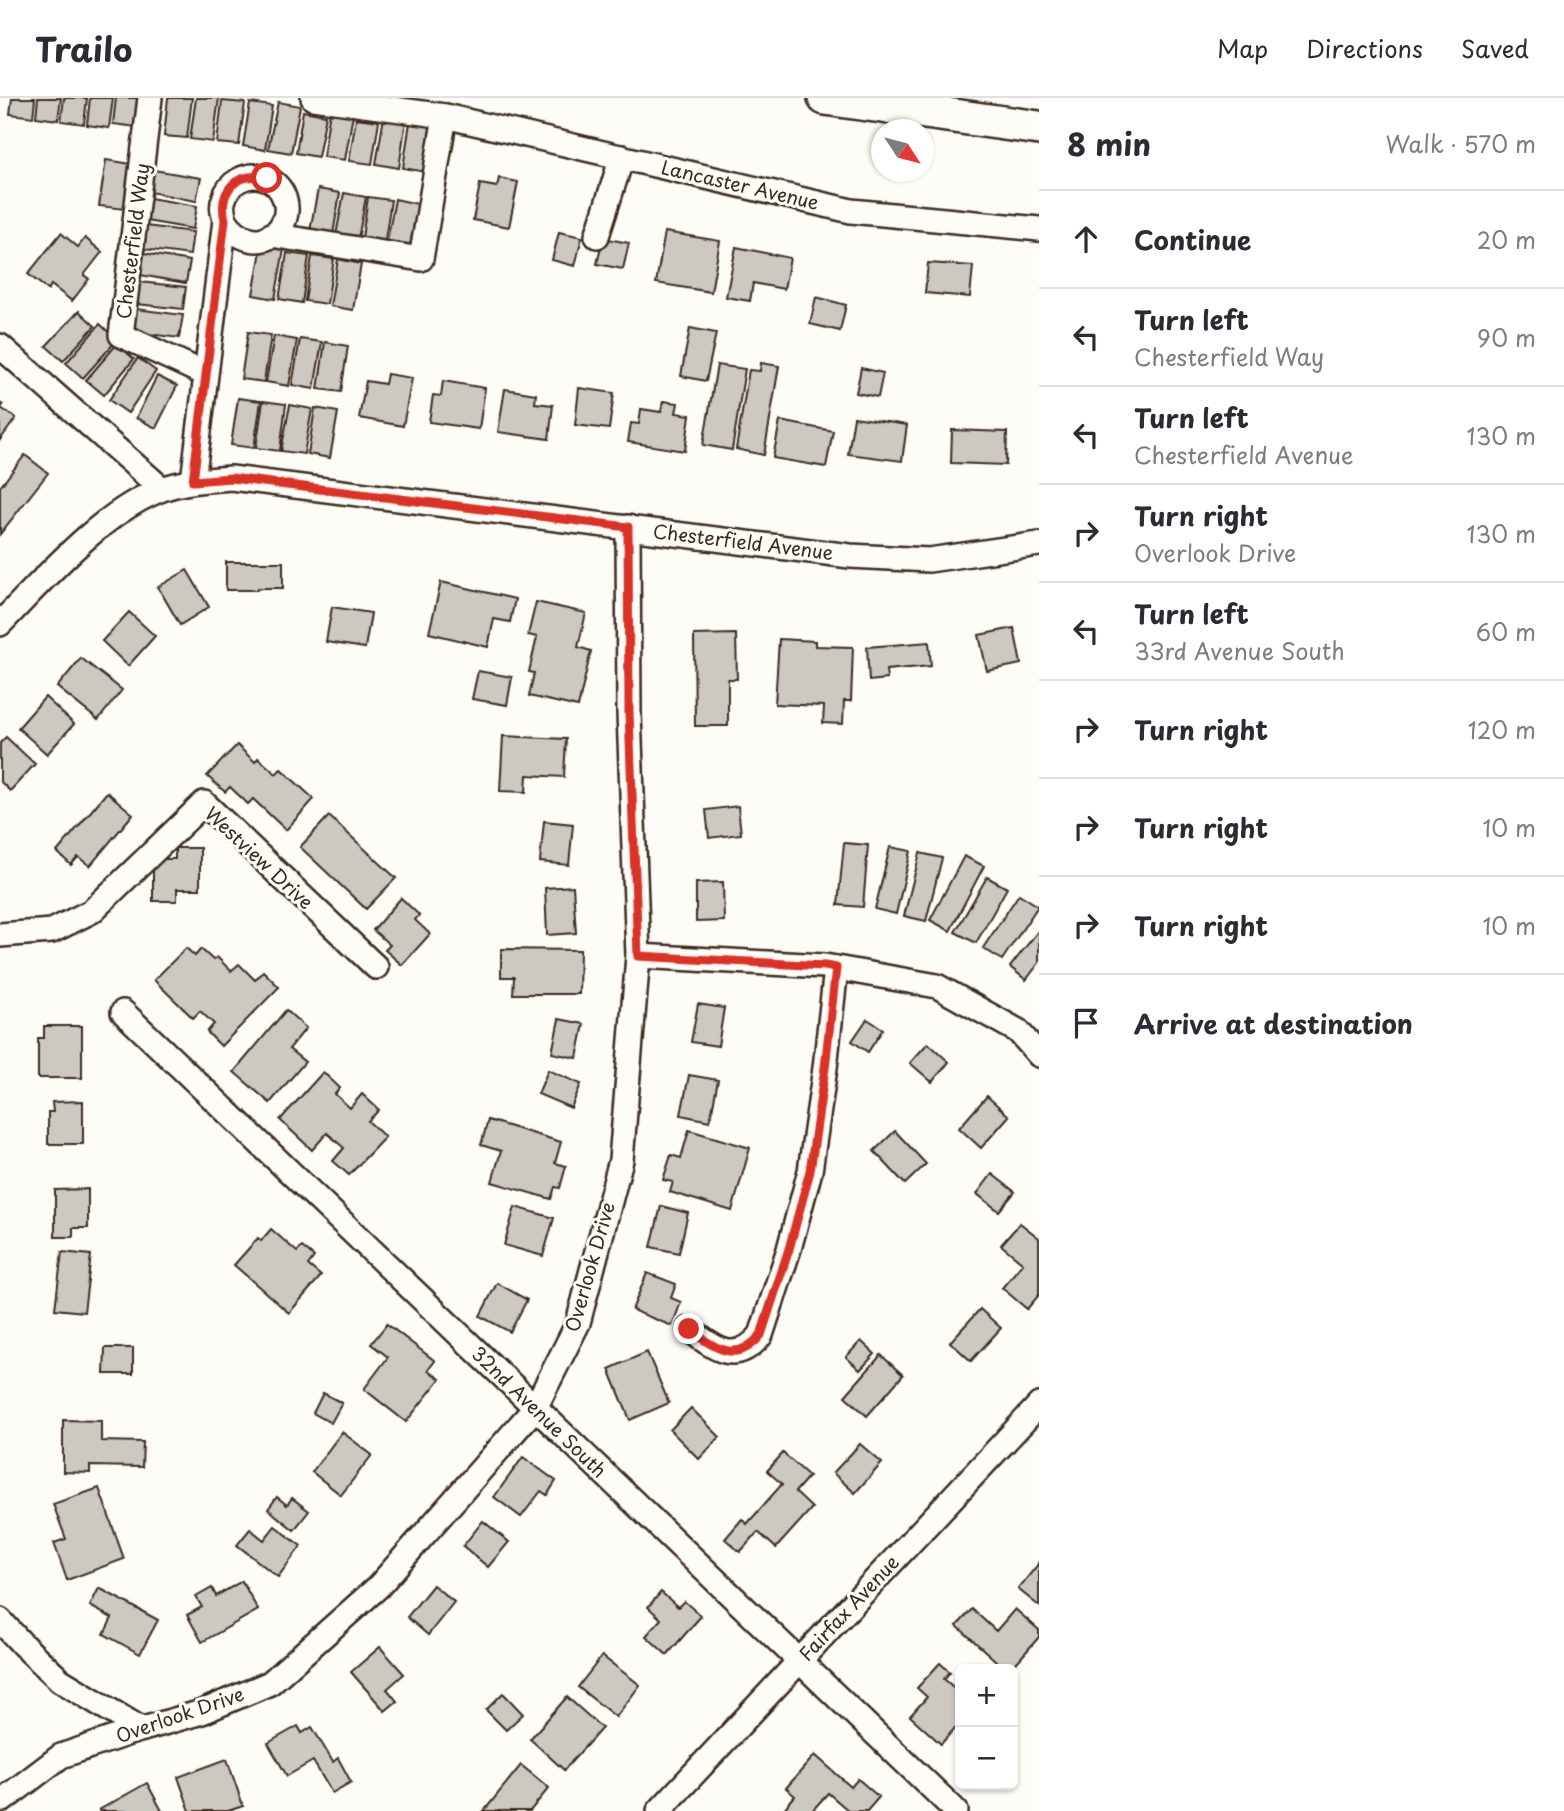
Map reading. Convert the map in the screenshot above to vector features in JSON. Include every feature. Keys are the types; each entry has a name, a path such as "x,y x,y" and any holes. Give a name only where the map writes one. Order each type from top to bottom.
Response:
{"highway":[{"path":"825,98 1039,128"},
{"path":"977,119 1039,134"}],"street":[{"name":"Chesterfield Way","path":"150,98 121,335 205,374"},
{"path":"271,235 421,259 445,117 313,98"},
{"name":"Lancaster Avenue","path":"445,117 851,211 1039,229"},
{"path":"597,236 622,157"},
{"path":"247,176 267,178 282,191 286,200 287,210 279,229 261,239 250,240 240,236 225,220 222,209 229,188 247,176"},
{"path":"193,481 225,220"},
{"path":"0,346 162,489"},
{"name":"Chesterfield Avenue","path":"0,624 98,528 131,505 162,489 193,481 231,478 850,556 929,560 1039,544"},
{"name":"Overlook Drive","path":"1,1797 61,1756 202,1712 270,1683 378,1587 534,1408 578,1323 621,1160 638,956 629,713 628,527"},
{"name":"Westview Drive","path":"0,935 52,931 92,911 204,803 376,967"},
{"path":"638,956 825,966 937,986 1018,1031 1039,1055"},
{"path":"689,1329 710,1345 735,1352 753,1345 761,1335 789,1249 810,1171 836,968"},
{"name":"32nd Avenue South","path":"123,1012 956,1811"},
{"name":"Fairfax Avenue","path":"659,1811 1039,1405"},
{"path":"0,1620 60,1680 141,1729"}],"building":[{"path":"12,98 35,98 33,117 10,114"},
{"path":"38,98 61,98 58,120 36,117"},
{"path":"64,98 87,98 84,124 61,121"},
{"path":"90,98 113,98 109,128 87,125"},
{"path":"116,98 139,98 136,127 113,124"},
{"path":"168,98 192,98 187,138 164,136"},
{"path":"196,98 219,98 213,142 190,139"},
{"path":"222,101 245,103 239,145 217,143"},
{"path":"278,102 300,106 291,153 268,149"},
{"path":"250,103 272,106 265,150 243,146"},
{"path":"330,110 353,114 345,160 323,157"},
{"path":"303,111 326,115 318,157 296,153"},
{"path":"384,117 406,120 399,168 376,164"},
{"path":"356,118 379,121 372,164 349,161"},
{"path":"410,122 433,126 426,172 403,168"},
{"path":"106,160 132,164 125,209 99,206"},
{"path":"154,170 201,178 196,201 150,192"},
{"path":"499,178 518,182 509,227 473,220 480,184 497,187"},
{"path":"318,189 340,193 332,240 309,236"},
{"path":"344,193 366,197 357,244 335,240"},
{"path":"368,197 391,200 384,247 361,244"},
{"path":"150,198 197,206 193,229 146,221"},
{"path":"395,199 418,204 409,251 386,247"},
{"path":"146,226 193,232 190,255 143,249"},
{"path":"559,232 582,237 575,266 552,260"},
{"path":"665,232 720,241 711,292 656,283"},
{"path":"61,233 78,247 85,238 102,252 84,275 89,279 72,301 51,285 48,290 28,274"},
{"path":"603,238 629,243 623,269 597,264"},
{"path":"262,245 284,249 275,299 253,295"},
{"path":"736,247 790,258 784,289 753,283 750,301 726,297"},
{"path":"144,253 190,261 186,283 140,275"},
{"path":"287,253 309,256 302,303 279,299"},
{"path":"312,256 334,259 327,304 305,301"},
{"path":"338,259 361,264 353,310 330,306"},
{"path":"928,263 973,266 970,297 925,293"},
{"path":"139,282 186,287 183,309 137,304"},
{"path":"816,297 846,305 840,331 810,324"},
{"path":"136,309 183,315 179,338 133,332"},
{"path":"79,311 95,326 63,361 46,346"},
{"path":"100,324 117,340 83,378 66,363"},
{"path":"690,328 716,333 706,381 681,376"},
{"path":"248,332 271,335 264,382 241,379"},
{"path":"274,336 297,340 289,386 266,382"},
{"path":"300,339 322,342 314,389 292,385"},
{"path":"325,342 348,346 341,392 318,389"},
{"path":"117,344 134,359 104,395 86,380"},
{"path":"138,358 156,371 128,413 109,400"},
{"path":"761,363 779,366 764,455 736,449 749,370 760,371"},
{"path":"717,365 745,369 732,450 703,445"},
{"path":"861,368 883,373 878,397 856,393"},
{"path":"387,374 412,378 403,426 359,418 366,381 385,384"},
{"path":"157,376 177,386 156,428 136,418"},
{"path":"443,381 485,388 479,429 429,422 433,395 441,396"},
{"path":"579,388 614,393 609,429 575,425"},
{"path":"505,389 536,394 535,403 553,405 549,439 498,432"},
{"path":"238,398 261,401 254,448 231,445"},
{"path":"263,401 286,404 280,451 256,448"},
{"path":"663,401 678,403 676,413 690,415 685,451 628,442 631,423 639,424 641,409 661,412"},
{"path":"0,403 3,405 1,408 16,418 0,440"},
{"path":"290,405 312,409 304,454 281,451"},
{"path":"315,408 338,412 330,458 308,454"},
{"path":"854,417 907,425 902,461 848,454"},
{"path":"780,421 833,431 826,467 773,458"},
{"path":"952,430 1007,432 1006,465 951,463"},
{"path":"25,455 48,473 0,534 0,487"},
{"path":"226,562 283,562 283,588 226,590"},
{"path":"187,570 209,607 180,625 158,587"},
{"path":"441,582 515,599 510,622 494,619 488,647 429,633"},
{"path":"536,602 586,613 578,647 591,651 578,707 529,696 534,673 529,672 537,637 528,635"},
{"path":"332,607 371,613 365,648 326,642"},
{"path":"129,612 155,636 128,666 102,641"},
{"path":"1014,628 1021,664 987,671 979,635"},
{"path":"736,634 737,679 728,679 728,726 695,726 694,635"},
{"path":"779,639 815,641 815,646 853,647 851,701 844,701 843,724 823,723 824,706 775,704"},
{"path":"929,642 931,666 886,670 887,679 869,681 867,647"},
{"path":"81,658 122,690 98,720 57,687"},
{"path":"478,671 512,677 507,705 472,699"},
{"path":"45,697 74,724 47,754 18,728"},
{"path":"503,736 566,739 564,777 527,775 526,792 500,791"},
{"path":"6,737 35,764 10,791 0,781 0,743"},
{"path":"237,745 255,762 258,758 276,774 281,769 314,799 286,830 253,799 248,804 230,787 225,792 207,776"},
{"path":"107,792 133,814 90,866 78,857 71,865 57,852"},
{"path":"738,806 741,834 709,838 706,810"},
{"path":"329,816 396,878 366,909 300,847"},
{"path":"544,821 573,824 569,865 540,862"},
{"path":"844,843 868,845 863,907 838,905"},
{"path":"890,847 911,851 896,914 875,909"},
{"path":"175,848 200,848 200,889 177,889 177,901 153,901 153,859 175,859"},
{"path":"920,853 942,858 926,921 904,916"},
{"path":"964,856 984,866 950,931 930,920"},
{"path":"987,877 1007,888 976,943 955,932"},
{"path":"723,882 724,921 696,922 696,883"},
{"path":"573,886 576,933 547,935 545,888"},
{"path":"1019,894 1038,906 1002,960 983,948"},
{"path":"401,898 419,915 415,920 430,934 402,965 385,950 390,945 373,930"},
{"path":"1039,930 1039,963 1026,980 1010,967"},
{"path":"186,948 195,956 201,949 213,960 217,957 231,971 239,964 255,980 263,971 279,987 221,1046 207,1032 214,1024 200,1011 193,1018 154,980"},
{"path":"501,949 580,950 579,994 513,994 514,977 501,977"},
{"path":"698,1004 724,1008 718,1046 691,1042"},
{"path":"286,1010 306,1028 289,1049 305,1062 270,1103 234,1072"},
{"path":"559,1019 584,1024 577,1058 552,1053"},
{"path":"867,1019 883,1029 868,1052 852,1041"},
{"path":"44,1026 82,1026 82,1078 38,1078 38,1038 44,1038"},
{"path":"928,1043 949,1062 932,1082 910,1063"},
{"path":"548,1070 581,1084 571,1108 538,1094"},
{"path":"323,1072 340,1088 335,1094 350,1108 362,1094 379,1110 368,1121 385,1137 349,1175 333,1161 344,1148 327,1133 312,1150 280,1120"},
{"path":"689,1075 718,1080 710,1121 681,1115"},
{"path":"987,1096 1009,1116 981,1148 959,1128"},
{"path":"83,1101 83,1144 48,1144 48,1112 53,1112 52,1102"},
{"path":"488,1120 561,1142 555,1163 566,1166 560,1188 555,1187 551,1199 492,1182 501,1151 481,1145"},
{"path":"689,1130 750,1148 732,1211 670,1192 673,1182 663,1180 671,1155 681,1158"},
{"path":"895,1131 926,1164 905,1184 874,1151"},
{"path":"992,1174 1015,1192 999,1211 977,1194"},
{"path":"88,1189 88,1228 73,1228 73,1237 55,1237 55,1190"},
{"path":"661,1206 688,1213 679,1253 651,1247"},
{"path":"515,1207 554,1218 543,1256 504,1245"},
{"path":"1020,1223 1039,1238 1039,1295 1027,1309 1002,1288 1023,1263 1001,1245"},
{"path":"271,1229 297,1252 302,1247 314,1257 308,1265 321,1276 289,1313 234,1265 258,1238 261,1241"},
{"path":"62,1252 91,1255 84,1312 55,1309"},
{"path":"647,1273 676,1284 671,1298 681,1302 672,1326 632,1310"},
{"path":"497,1283 527,1300 510,1332 480,1316"},
{"path":"980,1309 1001,1328 971,1361 950,1342"},
{"path":"387,1324 435,1361 428,1370 440,1379 406,1422 364,1389 388,1357 371,1344"},
{"path":"861,1341 875,1354 860,1370 846,1357"},
{"path":"105,1348 133,1348 133,1374 104,1374"},
{"path":"647,1352 669,1403 630,1420 609,1369"},
{"path":"881,1355 903,1375 867,1416 845,1396"},
{"path":"323,1393 342,1403 331,1423 313,1413"},
{"path":"691,1408 720,1437 699,1459 670,1430"},
{"path":"63,1420 101,1421 101,1441 143,1442 142,1467 90,1466 90,1473 63,1472"},
{"path":"342,1432 372,1455 341,1495 312,1472"},
{"path":"860,1444 882,1463 855,1493 833,1473"},
{"path":"783,1453 809,1476 795,1492 812,1508 776,1548 758,1532 740,1552 725,1539 742,1519 747,1524 782,1484 767,1471"},
{"path":"523,1457 556,1481 547,1495 541,1491 521,1517 494,1497"},
{"path":"99,1488 124,1559 67,1580 54,1543 66,1539 53,1504"},
{"path":"277,1497 287,1505 292,1498 309,1511 294,1530 268,1509"},
{"path":"483,1521 509,1542 488,1567 463,1546"},
{"path":"275,1526 301,1546 278,1577 237,1545 250,1529 264,1540"},
{"path":"1039,1563 1039,1606 1018,1589"},
{"path":"242,1581 258,1610 202,1642 187,1615 202,1607 196,1597 212,1588 216,1596"},
{"path":"433,1585 454,1602 428,1635 407,1617"},
{"path":"99,1588 158,1620 140,1654 104,1634 112,1618 90,1606"},
{"path":"661,1592 678,1607 684,1601 701,1616 667,1655 646,1636 661,1619 648,1607"},
{"path":"972,1609 996,1631 1015,1609 1039,1630 1039,1637 1015,1664 999,1664 957,1626"},
{"path":"380,1647 404,1674 387,1689 397,1701 385,1711 351,1672"},
{"path":"602,1656 640,1685 616,1717 578,1687"},
{"path":"940,1663 950,1672 944,1679 955,1689 955,1728 941,1744 910,1716 927,1697 917,1688"},
{"path":"503,1693 523,1714 506,1730 486,1710"},
{"path":"567,1697 602,1728 564,1770 530,1739"},
{"path":"298,1726 302,1733 312,1727 333,1762 338,1758 351,1782 332,1793 313,1761 287,1776 268,1743"},
{"path":"815,1755 851,1787 858,1779 879,1797 867,1811 849,1811 828,1793 812,1811 782,1811 795,1796 786,1788"},
{"path":"227,1759 243,1806 228,1811 190,1811 178,1777"},
{"path":"521,1765 549,1788 530,1811 484,1811"},
{"path":"147,1783 162,1811 99,1810"}],"route":[{"path":"267,178 247,176 229,188 224,198 222,209 225,220 193,481 231,478 628,527 629,713 638,956 836,968 810,1171 789,1249 761,1335 753,1345 735,1352 710,1345 689,1329"}]}
